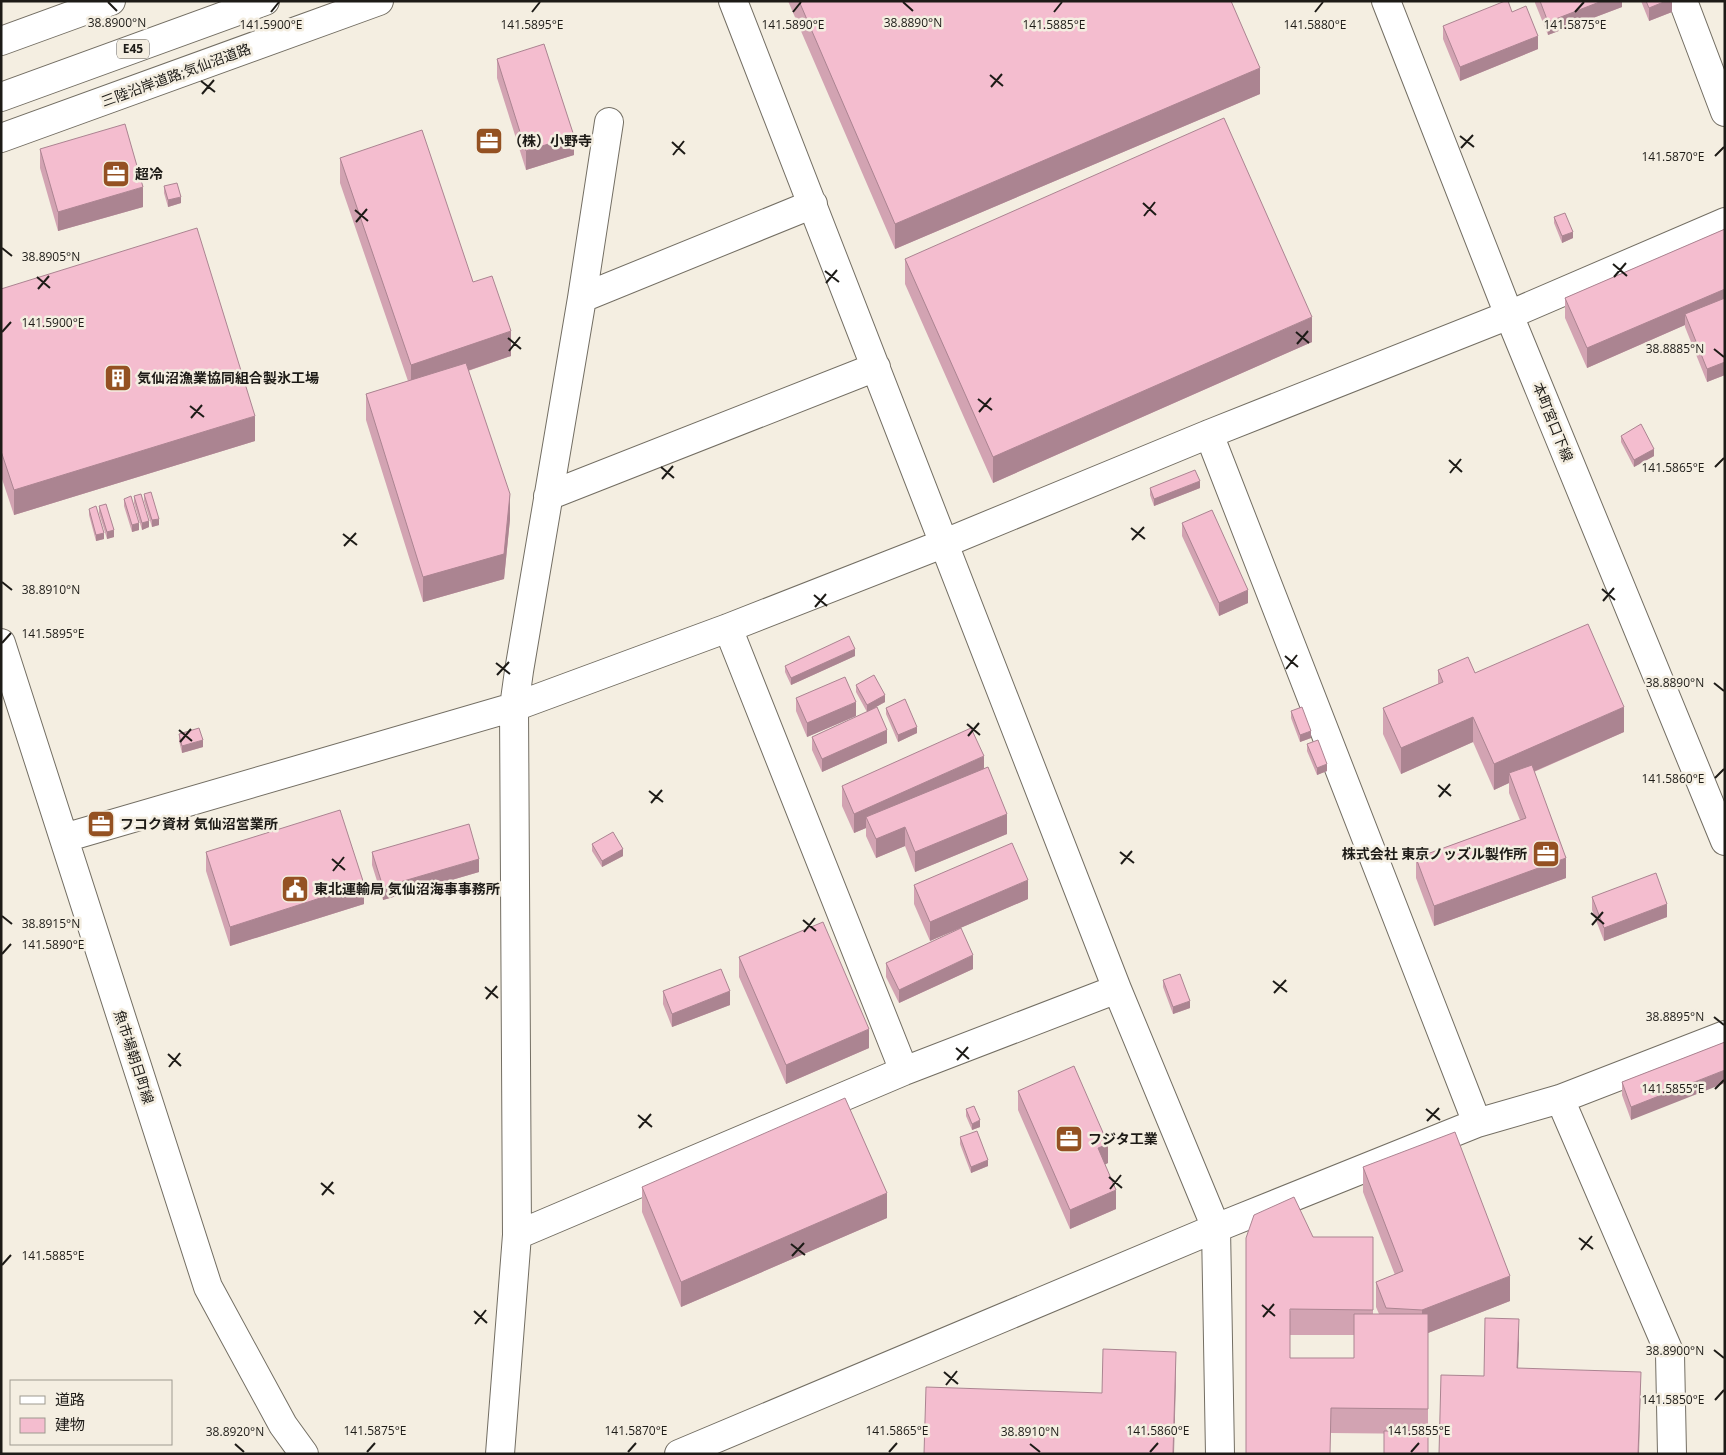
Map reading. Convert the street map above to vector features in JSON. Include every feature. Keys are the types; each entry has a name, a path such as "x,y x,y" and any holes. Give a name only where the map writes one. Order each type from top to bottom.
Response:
{"main road":[{"path":"1,41 111,1"},
{"name":"E45","path":"1,97 265,1"},
{"name":"三陸沿岸道路;気仙沼道路","path":"1,138 379,1"},
{"path":"733,1 1117,989 1216,1228 1220,1454"},
{"name":"本町宮口下線","path":"1386,1 1509,315 1725,841"},
{"path":"1683,1 1725,112"},
{"path":"500,1454 517,1235 514,708 582,298 609,122"},
{"path":"582,298 813,204"},
{"path":"64,838 514,708 728,628 945,543 1209,434 1509,315 1725,222"},
{"path":"548,496 876,367"},
{"path":"1209,434 1477,1123"},
{"path":"728,628 904,1071"},
{"name":"魚市場朝日町線","path":"1,643 208,1287 283,1425 304,1454"},
{"path":"517,1235 904,1071 1117,989"},
{"path":"679,1454 1216,1228 1477,1123 1560,1099 1725,1035"},
{"path":"1560,1099 1670,1354 1672,1454"}],"building":[{"path":"799,1 1231,1 1260,68 895,224"},
{"path":"1508,1 1512,12 1526,6 1538,36 1460,67 1443,26"},
{"path":"1540,1 1602,1 1548,22"},
{"path":"1646,1 1666,1 1649,8"},
{"path":"544,44 574,136 526,151 497,59"},
{"path":"1224,118 1312,317 993,457 905,259"},
{"path":"125,124 143,187 58,212 40,149"},
{"path":"422,130 473,282 492,276 511,331 411,365 340,158"},
{"path":"177,183 181,197 168,200 164,186"},
{"path":"1565,213 1573,232 1562,236 1554,217"},
{"name":"気仙沼漁業協同組合製氷工場","path":"197,228 255,416 14,490 1,451 1,289"},
{"path":"1725,229 1725,289 1587,348 1565,298"},
{"path":"1725,298 1725,362 1707,369 1685,314"},
{"path":"466,363 510,494 504,554 423,577 366,394"},
{"path":"1641,424 1654,449 1634,460 1621,436"},
{"path":"1195,470 1200,481 1154,499 1150,488"},
{"path":"151,492 159,519 152,520 144,494"},
{"path":"141,494 149,521 142,523 134,496"},
{"path":"131,496 139,523 132,525 124,499"},
{"path":"106,504 114,530 107,532 99,506"},
{"path":"96,506 104,533 96,535 89,509"},
{"path":"1212,510 1248,590 1219,603 1182,523"},
{"path":"1588,624 1624,707 1494,764 1473,717 1401,748 1383,708 1443,682 1438,670 1468,657 1475,673"},
{"path":"849,636 855,649 791,678 785,666"},
{"path":"874,675 885,695 867,705 856,685"},
{"path":"845,677 856,702 807,723 796,698"},
{"path":"905,699 917,727 898,735 886,708"},
{"path":"877,707 887,730 822,759 812,737"},
{"path":"1302,707 1311,731 1300,735 1291,711"},
{"path":"199,728 203,740 182,746 179,734"},
{"path":"971,728 984,756 854,814 842,786"},
{"path":"1318,740 1327,764 1317,768 1307,744"},
{"path":"1532,765 1566,858 1434,906 1416,858 1526,818 1509,773"},
{"path":"988,767 1007,814 915,852 905,827 876,839 866,817"},
{"path":"340,810 364,884 230,927 206,852"},
{"path":"469,824 479,859 383,887 372,852"},
{"path":"613,832 623,849 602,861 592,844"},
{"path":"1012,843 1028,880 930,922 914,885"},
{"path":"1656,873 1667,904 1604,928 1592,897"},
{"path":"823,922 869,1029 786,1065 739,957"},
{"path":"961,928 973,955 899,990 886,963"},
{"path":"721,969 730,991 672,1014 663,991"},
{"path":"1180,974 1190,1001 1173,1007 1163,980"},
{"path":"1725,1042 1725,1070 1631,1107 1622,1082"},
{"path":"1074,1066 1108,1144 1098,1148 1116,1190 1070,1210 1018,1091"},
{"path":"845,1098 887,1193 681,1282 642,1187"},
{"path":"974,1106 980,1120 972,1124 966,1109"},
{"path":"977,1131 988,1160 971,1167 960,1137"},
{"path":"1455,1132 1510,1276 1422,1310 1386,1308 1376,1282 1403,1271 1363,1167"},
{"path":"1294,1197 1313,1237 1373,1237 1373,1310 1290,1309 1290,1358 1354,1358 1354,1314 1428,1314 1428,1409 1331,1408 1330,1454 1246,1454 1246,1238 1254,1215"},
{"path":"1485,1318 1519,1319 1517,1368 1641,1372 1638,1454 1439,1454 1441,1375 1484,1376"},
{"path":"1103,1349 1176,1352 1173,1454 924,1454 926,1387 1102,1393"},
{"path":"1384,1431 1428,1431 1428,1454 1384,1454"}],"place":[{"name":"（株）小野寺","path":"489,141"},
{"name":"超冷","path":"116,174"},
{"name":"気仙沼漁業協同組合製氷工場","path":"118,378"},
{"name":"フコク資材 気仙沼営業所","path":"101,824"},
{"name":"株式会社 東京ノッズル製作所","path":"1546,854"},
{"name":"東北運輸局 気仙沼海事事務所","path":"295,889"},
{"name":"フジタ工業","path":"1069,1139"}]}
